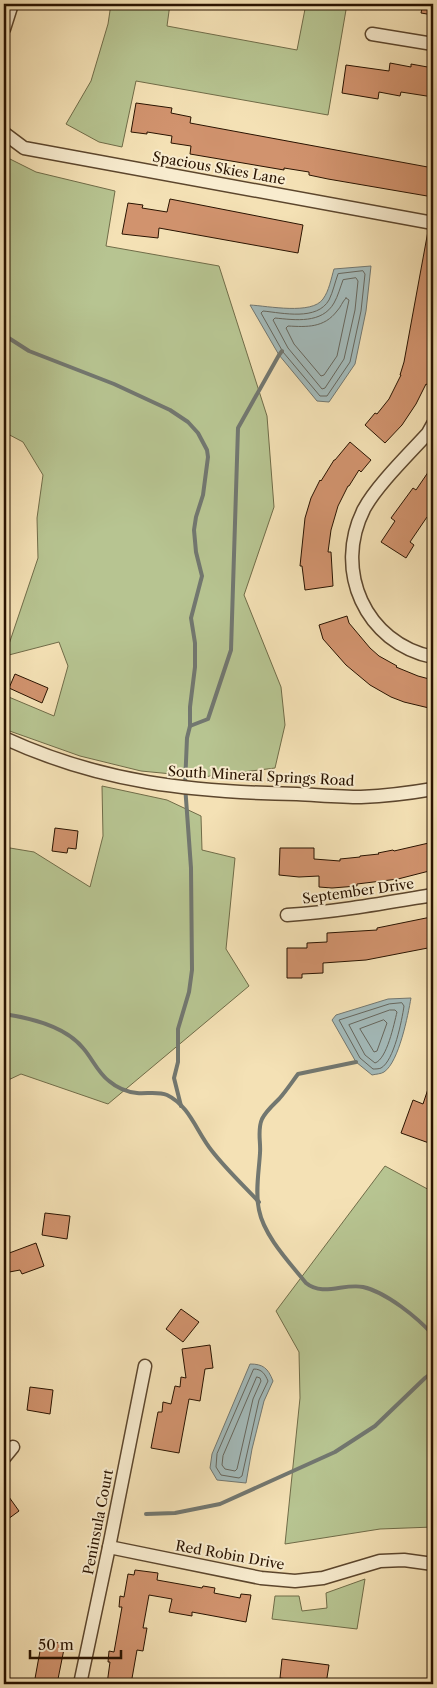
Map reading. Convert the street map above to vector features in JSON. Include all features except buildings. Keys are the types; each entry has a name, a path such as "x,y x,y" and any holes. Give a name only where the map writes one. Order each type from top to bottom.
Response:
{"street":[{"path":"4,29 12,4"},
{"path":"372,34 433,44"},
{"name":"Spacious Skies Lane","path":"4,133 24,148 433,223"},
{"path":"433,424 428,433 384,482 365,508 353,539 352,566 355,585 363,605 371,618 396,642 424,655 433,657"},
{"name":"South Mineral Springs Road","path":"4,738 49,757 103,774 185,788 244,793 361,797 433,789"},
{"name":"September Drive","path":"287,915 311,914 377,905 433,895"},
{"name":"Peninsula Court","path":"80,1684 145,1366"},
{"path":"4,1458 13,1447"},
{"name":"Red Robin Drive","path":"109,1547 262,1578 295,1581 324,1578 358,1566 380,1561 404,1560 433,1564"}],"green space":[{"path":"111,4 170,4 167,26 297,50 306,4 347,4 328,115 136,81 122,147 99,142 66,124 91,81 108,24"},
{"path":"4,156 36,172 115,191 106,246 219,266 267,416 274,507 244,595 281,687 285,725 275,768 203,777 141,771 80,756 4,729 4,695 54,716 68,666 59,642 5,656 38,558 37,518 43,475 23,442 4,432"},
{"path":"4,759 8,761 8,805 4,815"},
{"path":"102,786 167,800 201,816 202,850 235,858 226,949 249,986 108,1104 21,1074 4,1082 4,847 34,852 90,887 103,836"},
{"path":"385,1166 433,1192 433,1527 380,1529 285,1544 300,1398 299,1352 276,1311"},
{"path":"365,1579 357,1629 272,1619 275,1596 299,1596 302,1611 327,1608 326,1593"}],"water":[{"path":"371,266 366,311 355,364 329,402 317,401 279,355 250,305 289,308 309,307 317,304 325,296 334,269"},
{"path":"411,998 402,1038 394,1059 384,1072 372,1075 356,1062 332,1020 336,1015 388,999"},
{"path":"250,1364 264,1368 273,1381 264,1401 246,1483 217,1480 210,1468 212,1454"}],"waterway":[{"path":"4,335 29,351 114,384 170,410 188,422 198,433 207,450 208,457 203,495 194,530 196,552 202,576 191,618 195,643 195,667 190,707 190,726 187,738 185,785 191,868 192,970 189,992 178,1029 178,1062 174,1078 181,1106"},
{"path":"190,726 208,719 231,650 238,428 282,351"},
{"path":"4,1014 47,1024 67,1034 83,1048 105,1078 118,1087 129,1092 163,1094 175,1100 182,1106 217,1158 259,1202"},
{"path":"356,1062 298,1074 264,1116 259,1132 260,1149 257,1189 259,1210 266,1230 285,1258 306,1283 319,1289 363,1287 382,1294 401,1306 433,1335"},
{"path":"146,1514 175,1513 220,1504 335,1452 375,1426 433,1372"}]}
